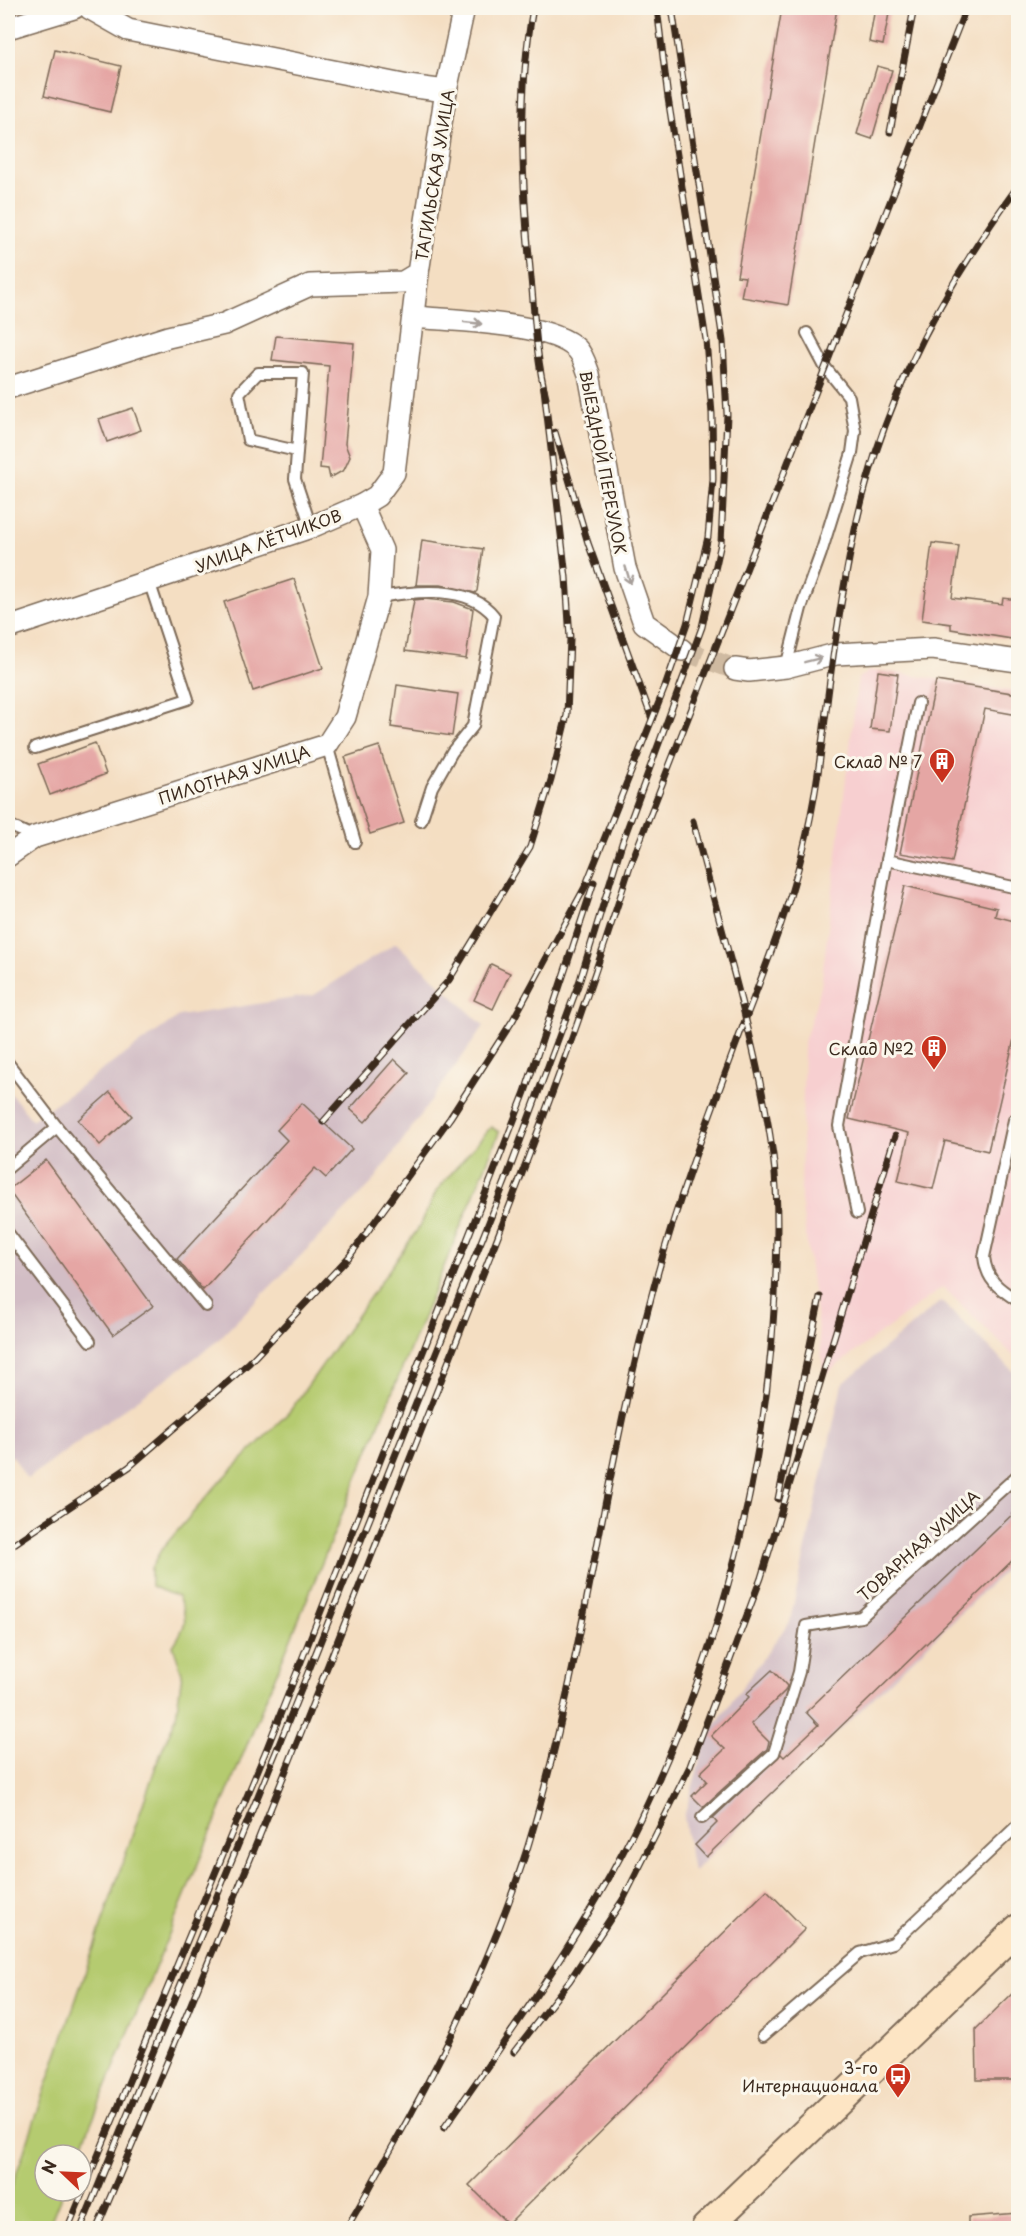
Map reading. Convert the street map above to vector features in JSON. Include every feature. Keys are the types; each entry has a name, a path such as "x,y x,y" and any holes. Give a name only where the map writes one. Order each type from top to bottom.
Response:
{"main road":[{"path":"706,2229 1018,1929"}],"street":[{"path":"8,28 74,8"},
{"path":"89,8 128,30 408,86 446,91"},
{"name":"ТАГИЛЬСКАЯ УЛИЦА","path":"8,388 168,337 224,324 310,285 403,282 418,273 446,91 464,8"},
{"name":"УЛИЦА ЛЁТЧИКОВ","path":"8,628 311,527 377,496 394,473 415,316 418,273"},
{"name":"ВЫЕЗДНОЙ ПЕРЕУЛОК","path":"415,316 536,330 564,338 579,351 589,374 626,568 644,623 682,650"},
{"name":"ПИЛОТНАЯ УЛИЦА","path":"8,856 35,837 327,745 345,717 379,597 382,550 362,505"},
{"path":"735,669 749,671 786,667 836,654 933,649 1018,661"}],"lane":[{"path":"786,667 801,608 852,453 855,431 849,397 825,368 807,333"},
{"path":"297,451 248,440 239,393 258,373 303,373 295,479 311,527"},
{"path":"35,748 188,699 149,581"},
{"path":"379,597 419,590 462,597 485,605 494,616 473,726 452,752 432,787 421,821"},
{"path":"857,1213 839,1126 918,703"},
{"path":"327,745 355,842"},
{"path":"8,825 35,837"},
{"path":"887,860 1018,888"},
{"path":"8,1063 57,1127 206,1306"},
{"path":"1014,1120 984,1257 986,1273 995,1286 1018,1301"},
{"path":"8,1168 57,1127"},
{"path":"8,1233 90,1341"},
{"name":"ТОВАРНАЯ УЛИЦА","path":"702,1818 774,1753 799,1672 806,1626 861,1617 1018,1475"},
{"path":"763,2036 860,1953 893,1943 1018,1825"}],"shaded area":[{"path":"870,671 885,671 1018,692 1018,1360 943,1287 824,1375 801,1199 804,1042 821,987 858,678"},
{"path":"396,943 484,1026 373,1182 213,1345 27,1479 13,1456 8,1459 8,1090 32,1120 179,1016 314,995"},
{"path":"941,1301 1018,1376 1018,1558 693,1872 684,1817 707,1736 790,1621 842,1384"}],"green space":[{"path":"491,1127 499,1132 83,2143 33,2143 33,2203 58,2203 48,2228 8,2228 8,2198 158,1760 176,1717 182,1673 173,1646 181,1633 185,1617 178,1597 151,1586 151,1568 161,1550 216,1486 290,1411 420,1226 437,1190"}],"building":[{"path":"782,8 837,8 788,305 741,297 745,277 737,276"},
{"path":"875,8 890,8 883,45 869,42"},
{"path":"55,50 121,66 110,112 44,96"},
{"path":"877,66 892,70 872,139 857,134"},
{"path":"276,336 354,343 345,444 350,457 344,470 330,478 328,469 320,468 329,366 272,360"},
{"path":"133,408 141,430 107,442 99,419"},
{"path":"422,540 483,549 477,591 475,593 441,585 416,585"},
{"path":"932,543 959,546 952,598 1002,604 1003,598 1018,600 1018,640 951,629 951,624 922,620"},
{"path":"294,579 323,668 253,691 224,602"},
{"path":"414,600 454,602 473,609 466,659 405,651"},
{"path":"878,671 898,674 890,731 870,729"},
{"name":"Склад № 7","path":"936,681 1018,694 1018,715 985,709 952,862 900,853"},
{"path":"397,685 458,694 452,736 391,727"},
{"path":"95,743 106,774 50,795 38,764"},
{"path":"379,746 404,823 370,834 345,757"},
{"name":"Склад №2","path":"905,886 997,908 995,916 1018,922 1018,1022 988,1151 945,1141 933,1189 898,1181 909,1133 849,1119"},
{"path":"491,964 510,973 493,1009 474,1000"},
{"path":"394,1059 409,1073 365,1122 350,1109"},
{"path":"110,1092 132,1116 100,1145 78,1120"},
{"path":"302,1103 352,1149 326,1178 315,1168 203,1290 177,1259 287,1140 277,1130"},
{"path":"46,1160 153,1306 113,1335 8,1190"},
{"path":"1018,1509 1018,1555 706,1857 695,1845 717,1823 713,1818 781,1754 784,1757 818,1725 806,1712"},
{"path":"772,1670 787,1686 785,1691 751,1724 769,1742 767,1749 703,1807 692,1796 707,1781 700,1773 725,1749 711,1736 749,1697 746,1694"},
{"path":"767,1890 805,1929 508,2224 469,2185"},
{"path":"1018,1988 1018,2080 977,2080 976,2029"},
{"path":"1018,2213 1018,2229 968,2229 968,2217"}],"tunnel":[{"path":"682,650 735,669"}],"railway":[{"path":"533,8 524,78 524,183 537,343 546,397"},
{"path":"8,1548 129,1467 249,1363 349,1257 450,1118 513,1020 585,887 665,687 687,624 708,537 713,479 712,414 706,340 668,98 657,8"},
{"path":"81,2228 276,1752 505,1182 580,980 622,843 702,627 721,543 727,415 723,341 672,8"},
{"path":"890,132 914,8"},
{"path":"97,2228 255,1848 495,1242 579,1018 630,866 966,8"},
{"path":"346,2228 410,2116 449,2041 484,1965 515,1886 547,1777 564,1706 637,1353 655,1283 686,1181 778,934 803,850 815,794 844,589 853,537 866,485 893,405 928,329 970,256 1018,186"},
{"path":"323,1122 449,980 530,847 551,780 567,715 570,639 566,577 544,389"},
{"path":"555,432 588,543 652,719"},
{"path":"444,2128 579,1929 627,1845 648,1802 698,1681 736,1554 750,1490 762,1425 770,1360 776,1260 775,1172 758,1071 693,821"},
{"path":"68,2228 267,1748 493,1174 525,1092 594,882"},
{"path":"514,2052 570,1980 624,1898 690,1766 761,1578 895,1136"},
{"path":"778,1499 820,1297"}],"place":[{"name":"Склад № 7","path":"942,784"},
{"name":"Склад №2","path":"934,1071"},
{"name":"3-го Интернационала","path":"898,2099"}]}
